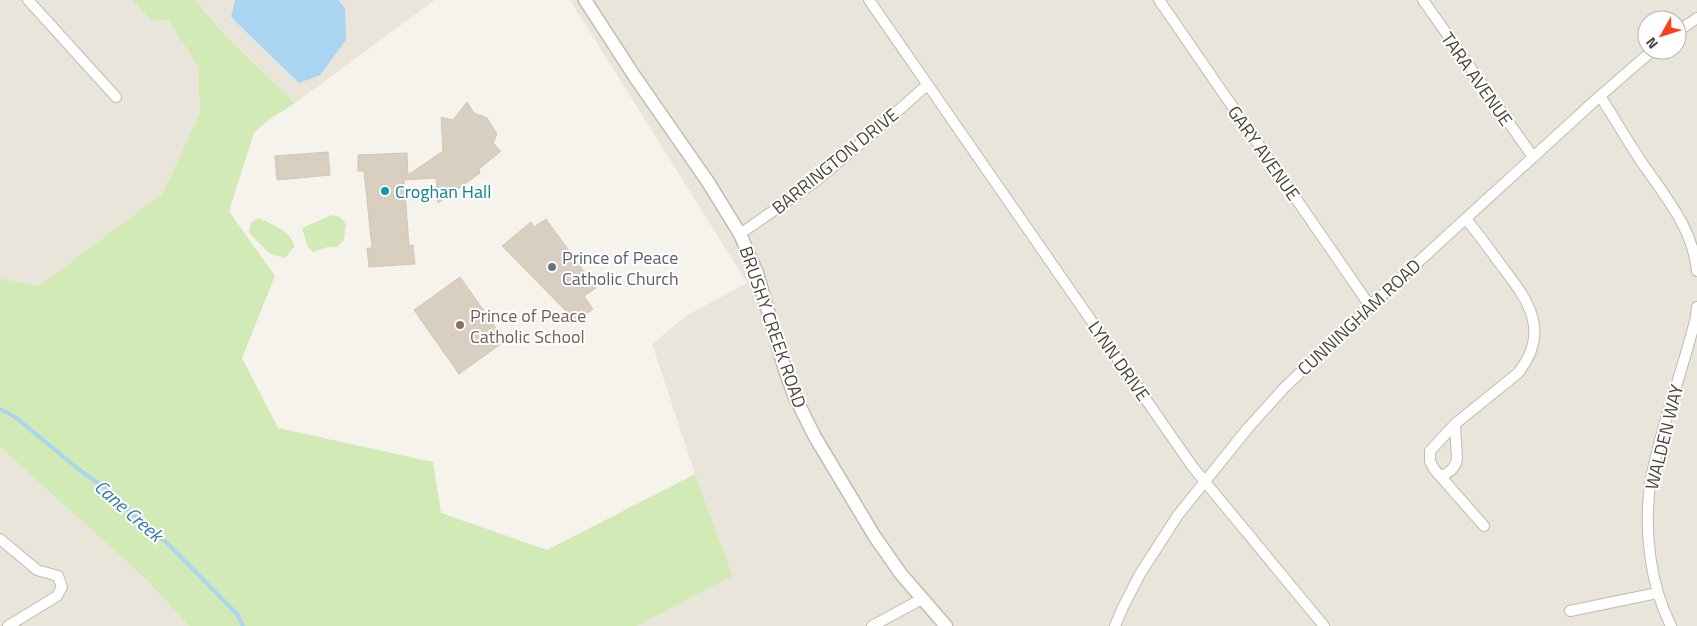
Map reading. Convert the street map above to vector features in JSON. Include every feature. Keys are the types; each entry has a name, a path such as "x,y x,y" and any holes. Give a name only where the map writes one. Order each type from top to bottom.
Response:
{"street":[{"path":"28,0 103,80 116,97"},
{"name":"BRUSHY CREEK ROAD","path":"585,0 635,77 708,182 740,234 757,273 785,370 805,418 875,537 922,599 946,626"},
{"name":"LYNN DRIVE","path":"869,0 1192,466 1324,626"},
{"name":"GARY AVENUE","path":"1159,0 1370,306"},
{"name":"TARA AVENUE","path":"1423,0 1533,157"},
{"name":"CUNNINGHAM ROAD","path":"1115,626 1140,574 1178,515 1248,428 1285,387 1370,306 1641,60"},
{"name":"BARRINGTON DRIVE","path":"740,234 816,181 927,85"},
{"path":"1600,96 1644,166 1681,219 1691,240 1697,272"},
{"path":"1466,219 1522,292 1534,320 1534,340 1528,358 1518,373 1456,424 1430,451 1430,461 1484,526"},
{"name":"WALDEN WAY","path":"1671,626 1657,593 1652,564 1648,523 1650,485 1656,454 1697,317 1697,307"},
{"path":"1441,476 1451,471 1456,464 1456,424"},
{"path":"0,539 36,570 58,576 62,587 57,596 8,626"},
{"path":"1570,611 1657,593"},
{"path":"872,626 922,599"}],"shaded area":[{"path":"0,0 132,0 152,21 168,20 198,66 200,113 162,194 39,286 0,278"},
{"path":"195,0 435,0 295,103 226,36"},
{"path":"570,0 1697,0 1697,626 636,626 733,576 695,474 652,344 686,316 747,283"},
{"path":"0,447 148,581 189,626 0,626"}],"green space":[{"path":"132,0 195,0 226,36 295,103 267,121 254,133 229,211 275,276 242,358 278,428 433,462 441,513 547,550 695,474 733,576 636,626 189,626 148,581 0,447 0,278 39,286 162,194 200,113 198,66 168,20 152,21"},
{"path":"332,215 340,217 346,224 344,240 337,247 328,247 313,252 308,247 302,228"},
{"path":"259,218 285,232 292,240 295,246 285,258 270,254 249,233 251,222"}],"water":[{"path":"235,0 338,0 345,8 346,40 320,75 299,83 231,17"}],"building":[{"name":"Croghan Hall","path":"467,102 474,113 487,118 497,134 493,143 501,151 479,169 480,173 438,203 436,178 404,180 409,246 413,245 415,264 369,267 367,248 372,248 364,171 358,171 358,155 407,153 408,175 443,151 441,117 453,120"},
{"path":"328,152 330,175 277,180 275,156"},
{"name":"Prince of Peace Catholic Church","path":"546,219 596,288 584,296 593,309 576,321 502,246 531,222 534,227"},
{"name":"Prince of Peace Catholic School","path":"460,277 505,341 459,374 414,310"}],"waterway":[{"name":"Cane Creek","path":"0,409 15,417 82,472 103,486 132,514 166,542 237,614 243,626"}],"place":[{"name":"Croghan Hall","path":"385,191"},
{"name":"Prince of Peace Catholic Church","path":"552,267"},
{"name":"Prince of Peace Catholic School","path":"460,325"}]}
